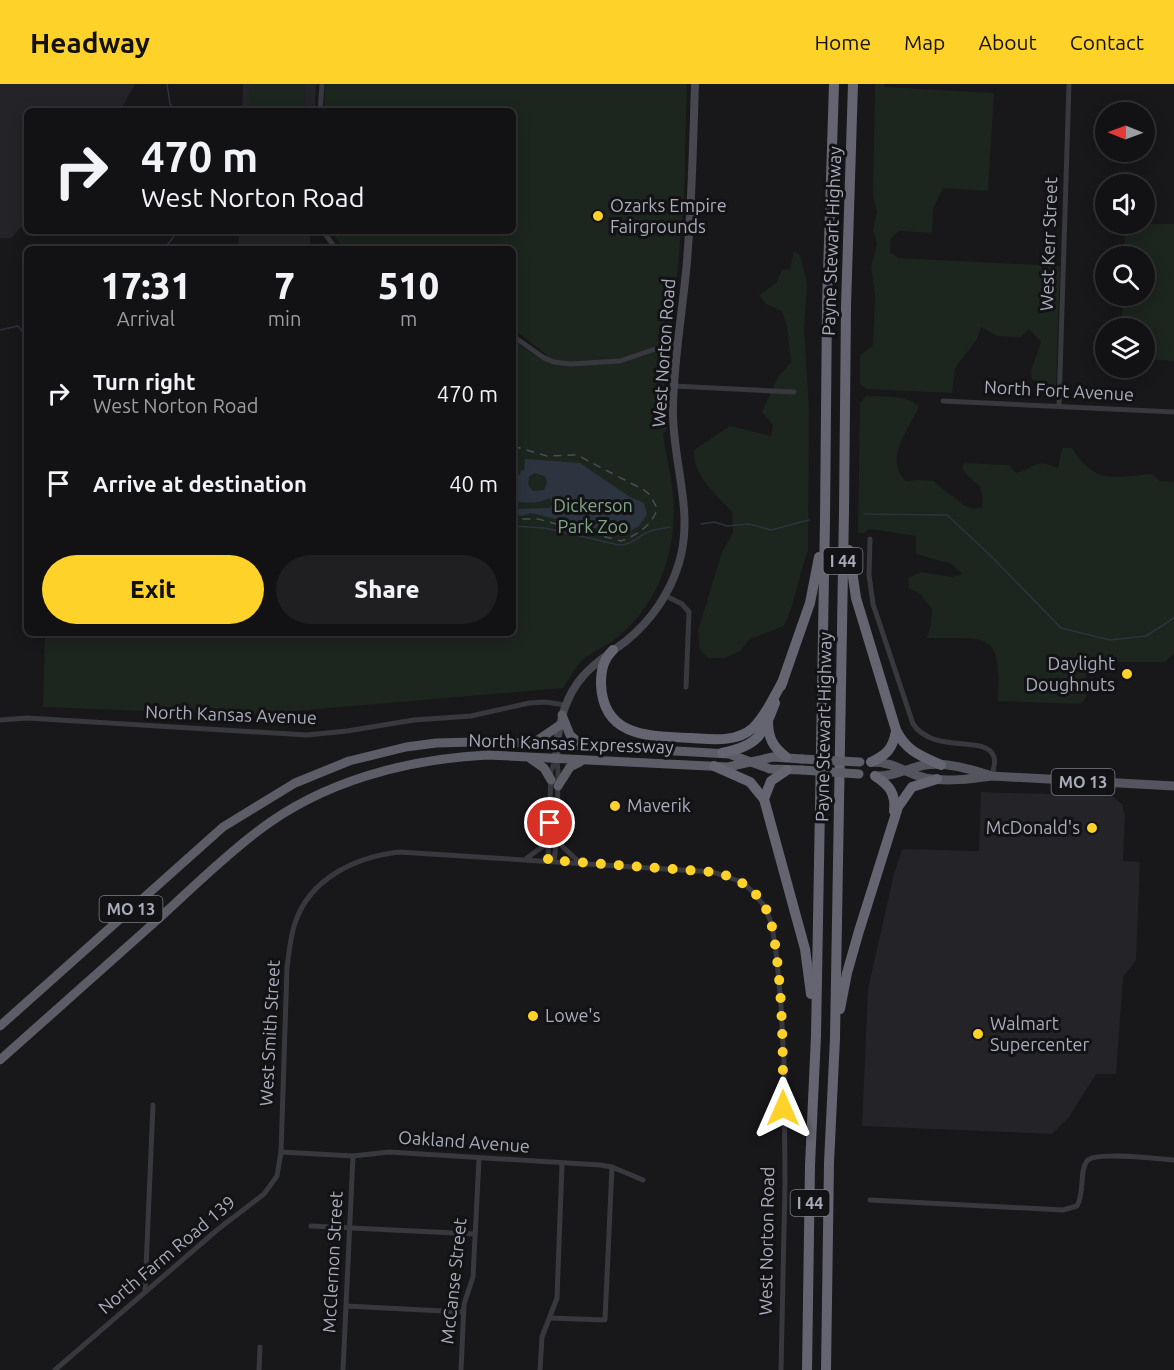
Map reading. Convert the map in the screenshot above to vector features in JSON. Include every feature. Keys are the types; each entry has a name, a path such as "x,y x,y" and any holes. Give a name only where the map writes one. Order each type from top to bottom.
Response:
{"highway":[{"name":"Payne Stewart Highway","path":"807,1370 810,1164 816,1036 827,305 834,84"},
{"name":"Payne Stewart Highway","path":"826,1370 829,1163 835,1038 846,306 853,84"},
{"path":"844,511 856,598 896,730 901,740 913,752 941,765"},
{"path":"722,753 752,743 760,736 768,721 814,590 825,519"},
{"path":"613,650 602,668 604,704 617,722 639,734 716,739 738,736 752,729 783,681"},
{"path":"534,743 562,715 570,735 584,746"},
{"path":"768,721 770,741 786,757"},
{"path":"865,762 888,752 896,730"},
{"name":"North Kansas Expressway","path":"0,1026 223,826 267,799 321,771 349,761 392,750 449,742 534,743 735,754 765,768 875,776"},
{"name":"North Kansas Expressway","path":"0,1060 258,830 323,794 350,782 392,768 456,757 488,755 735,767 768,757 865,762"},
{"path":"529,758 544,768 554,783 581,761"},
{"path":"714,766 750,782 764,799 805,949 816,1036"},
{"path":"764,799 771,781 787,770"},
{"path":"875,776 886,783 893,792 895,805 893,820"},
{"path":"835,1038 849,966 893,820 909,789 919,783 937,779"}],"main road":[{"name":"West Norton Road","path":"556,759 562,715 584,675 642,626 666,596 680,561 685,531 684,502 673,431 674,386 689,236 695,84"},
{"name":"North Kansas Expressway","path":"865,762 888,763 920,776 937,779 992,776 1174,786"},
{"name":"North Kansas Expressway","path":"875,776 888,776 926,765 941,765 969,769 992,776"}],"street":[{"path":"320,108 322,84"},
{"name":"West Kerr Street","path":"1059,406 1069,84"},
{"path":"516,338 539,355 554,362 570,364 614,362 679,340"},
{"path":"674,386 794,392"},
{"name":"North Fort Avenue","path":"943,401 1174,412"},
{"path":"870,539 869,575 873,604 913,724 934,740 977,745 989,750 995,759 992,776"},
{"path":"666,596 682,604 689,612 686,687"},
{"name":"North Kansas Avenue","path":"0,720 27,718 294,735 334,733 414,720 471,716 534,702 562,715"},
{"name":"West Norton Road","path":"550,861 549,826 556,759"},
{"name":"West Norton Road","path":"550,861 557,836 554,783 551,771 556,759"},
{"path":"526,859 542,847 549,826"},
{"path":"557,836 562,846 580,863"},
{"name":"West Smith Street","path":"281,1152 286,990 290,944 297,916 309,896 326,879 349,865 375,856 399,852 526,859"},
{"path":"526,859 550,861"},
{"name":"West Norton Road","path":"550,861 719,873 737,879 747,886 765,907 774,938 783,1026 785,1183 781,1370"},
{"path":"145,1292 153,1105"},
{"name":"Oakland Avenue","path":"281,1152 353,1156 389,1152 612,1167 643,1180"},
{"name":"North Farm Road 139","path":"56,1370 145,1292 268,1190 278,1172 281,1152"},
{"name":"McClernon Street","path":"343,1370 353,1156"},
{"path":"870,1200 1063,1210 1077,1206 1080,1200 1084,1167 1091,1157 1174,1160"},
{"name":"McCanse Street","path":"461,1370 463,1312 473,1277 479,1159"},
{"path":"540,1370 542,1337 555,1308 558,1292 562,1164"},
{"path":"550,1318 605,1320 612,1167"},
{"path":"311,1226 475,1234"},
{"path":"346,1306 463,1312"},
{"path":"259,1370 261,1347"}],"shaded area":[{"path":"0,84 135,84 122,108 24,108 24,224 11,238 0,238"},
{"path":"243,84 316,84 315,108 242,108"},
{"path":"239,234 310,234 310,246 238,246"},
{"path":"981,792 1112,796 1122,804 1125,817 1123,861 1140,862 1136,960 1123,977 1116,1074 1096,1074 1069,1117 1052,1134 862,1126 868,989 894,874 902,849 979,851"}],"green space":[{"path":"249,84 306,84 306,108 249,106"},
{"name":"Dickerson Park Zoo","path":"325,84 687,84 684,201 672,327 657,335 664,353 668,353 671,360 666,432 663,432 663,435 674,503 670,548 660,580 652,596 632,624 615,639 581,661 563,688 249,715 43,707 45,636 516,636 516,342 534,355 547,355 516,331 516,246 342,246 332,234 516,234 516,108 324,108"},
{"path":"875,84 884,84 885,87 994,93 988,191 943,188 933,209 932,233 899,231 891,238 890,252 898,258 1060,266 1056,389 1043,386 1032,379 1031,371 1041,342 1029,329 1021,337 997,336 981,327 977,339 955,368 952,393 867,389 860,384 860,355 873,345 875,295 871,267 877,244 873,230 877,212 873,196"},
{"path":"1155,224 1174,224 1174,361 1155,360 1155,318 1122,318 1123,306 1155,306 1155,246 1124,246 1125,234 1155,234"},
{"path":"794,251 800,255 807,284 804,329 809,407 808,551 784,626 750,639 740,651 725,658 708,658 699,648 698,631 722,552 733,533 732,512 701,476 694,459 694,450 730,426 771,436 773,425 762,412 778,377 791,362 787,327 782,311 766,304 759,295 776,283 782,270 790,269"},
{"path":"866,396 902,398 919,407 904,434 897,454 900,472 906,481 933,481 964,505 973,509 982,507 982,491 962,468 964,463 1009,465 1016,473 1036,464 1058,468 1062,448 1072,448 1089,468 1106,476 1152,474 1160,481 1174,482 1174,653 1165,662 1096,662 1086,675 1086,698 1080,704 998,701 997,661 993,650 987,643 978,639 927,638 932,609 920,594 909,588 908,578 921,572 952,577 962,574 952,564 916,554 916,536 869,529 864,533 858,533 860,403"}],"water":[{"path":"525,459 580,463 630,497 644,503 647,514 639,526 623,535 531,513 516,515 516,509 549,508 553,504 549,498 531,503 516,501 516,475 520,475 521,470 524,471","holes":["534,473 545,476 547,483 544,490 533,491 528,485 529,477"]}],"waterway":[{"path":"167,84 170,104 173,108"},
{"path":"166,246 175,234"},
{"path":"0,330 18,326 24,333"},
{"path":"864,514 947,515 992,557 1061,628 1110,640 1146,636 1174,618"},
{"path":"701,524 714,522 727,526 749,524 771,530 809,520"},
{"path":"516,526 545,528 619,545 630,543 651,531 670,527"}],"railway":[{"path":"516,447 547,456 577,455 644,490 650,495 657,508 644,529 621,541 538,519 516,519"}],"place":[{"name":"Ozarks Empire Fairgrounds","path":"598,216"},
{"name":"Daylight Doughnuts","path":"1127,674"},
{"name":"Maverik","path":"615,806"},
{"name":"McDonald's","path":"1092,828"},
{"name":"Lowe's","path":"533,1016"},
{"name":"Walmart Supercenter","path":"978,1034"}],"route":[{"path":"550,823 548,860 713,872 737,879 747,886 765,907 774,938 780,990 784,1063 783,1108"}]}
